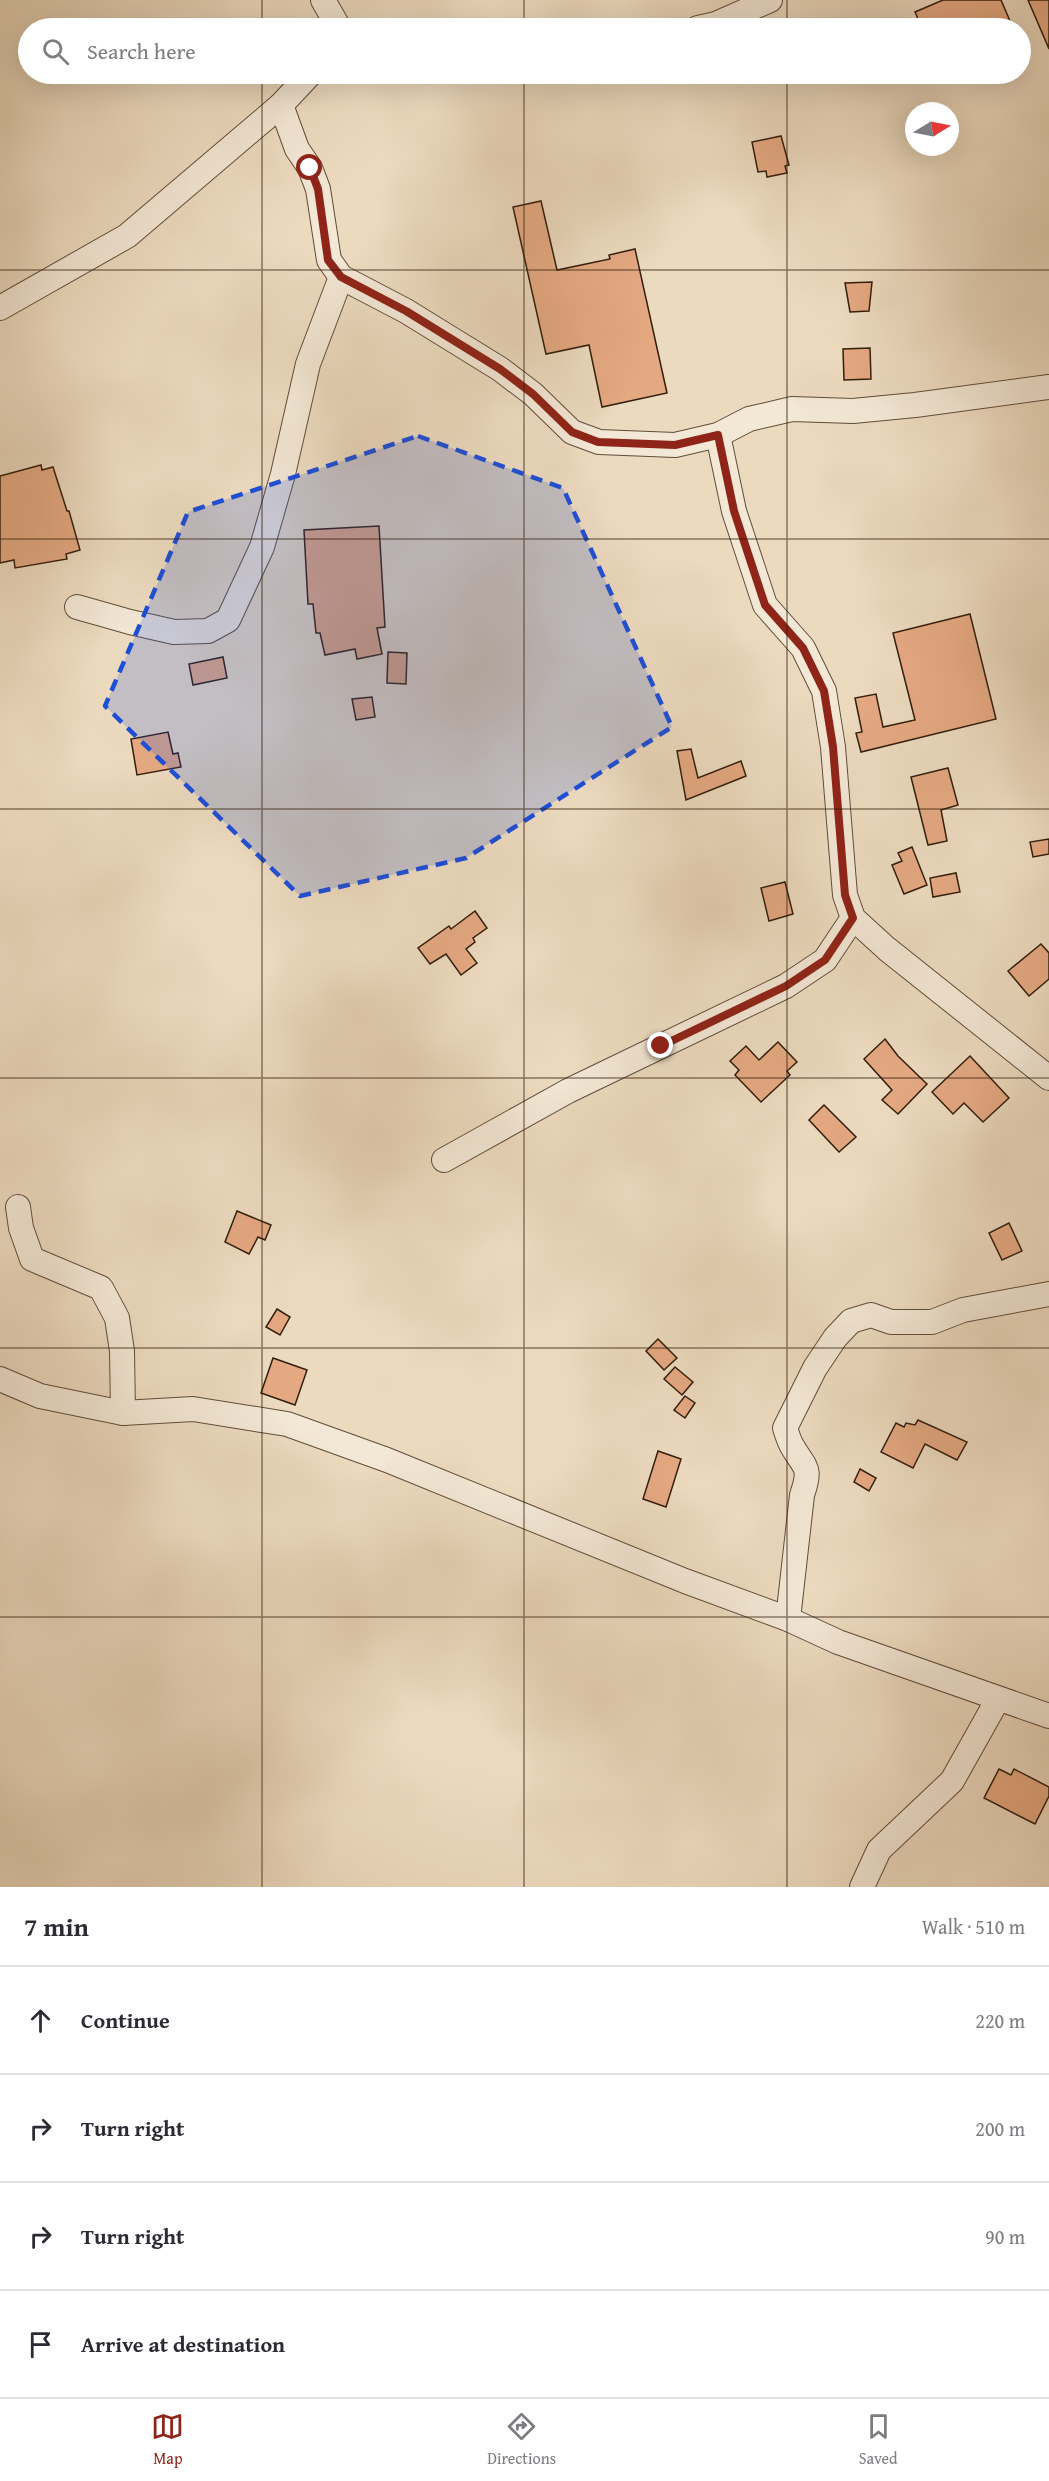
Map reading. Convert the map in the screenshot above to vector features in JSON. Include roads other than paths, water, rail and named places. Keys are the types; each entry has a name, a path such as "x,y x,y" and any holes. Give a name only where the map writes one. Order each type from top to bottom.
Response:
{"street":[{"path":"322,0 333,18"},
{"path":"730,18 770,0"},
{"path":"0,308 128,236 281,105 301,84"},
{"path":"281,105 297,149 310,168 318,189 328,260 341,277 406,311 500,369 533,394 572,432 598,442 675,445 718,435 749,419 792,409 853,411 1049,387"},
{"path":"77,607 174,632 208,631 228,620 262,548 283,474 308,364 341,277"},
{"path":"718,435 734,511 765,605 803,648 824,691 833,747 845,895 853,918 887,949 1049,1078"},
{"path":"444,1160 568,1091 786,986 825,960 853,918"},
{"path":"18,1207 21,1228 32,1259 101,1288 117,1318 122,1351 123,1413"},
{"path":"788,1619 802,1495 807,1478 805,1463 792,1446 784,1428 792,1409 835,1338 851,1321 871,1314 891,1322 932,1322 963,1310 1049,1294"},
{"path":"0,1379 40,1396 123,1413 194,1409 287,1424 387,1460 685,1581 788,1619 838,1642 1049,1716"},
{"path":"862,1887 879,1850 952,1781 998,1699"}]}
